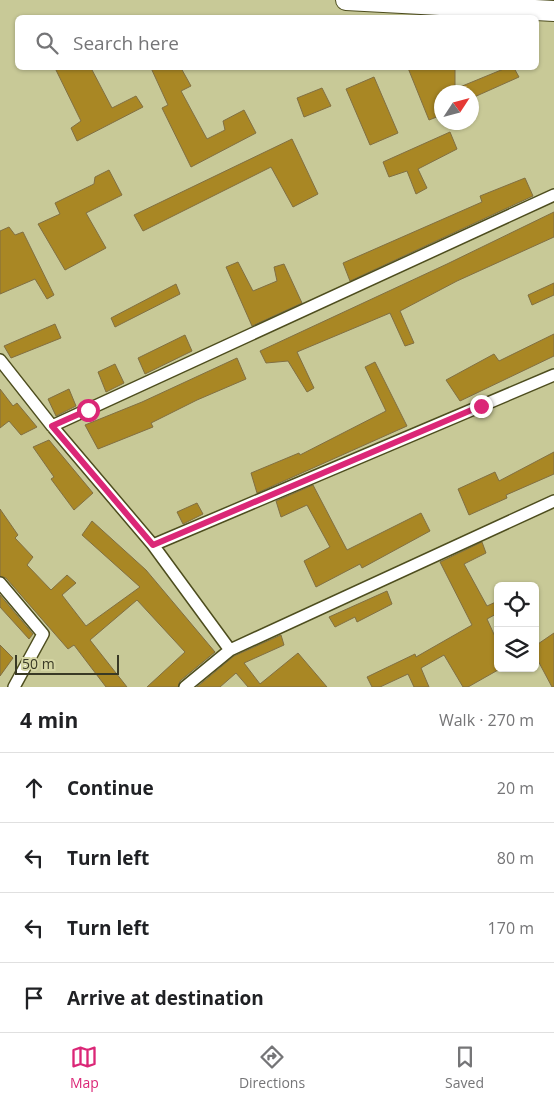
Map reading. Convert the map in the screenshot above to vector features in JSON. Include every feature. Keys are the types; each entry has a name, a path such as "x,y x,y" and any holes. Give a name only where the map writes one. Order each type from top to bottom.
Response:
{"highway":[{"path":"356,0 554,11"}],"street":[{"path":"52,426 554,195"},
{"path":"0,360 52,426 153,545 230,650"},
{"path":"153,545 554,375"},
{"path":"185,687 230,650 554,501"},
{"path":"0,582 43,634 14,687"}],"building":[{"path":"56,70 92,70 112,108 136,96 143,107 77,141 71,128 81,121"},
{"path":"152,70 182,70 191,86 181,91 207,139 225,130 223,121 244,110 256,133 191,167 162,108 168,105"},
{"path":"409,70 455,70 455,85 434,85 434,118 429,120"},
{"path":"501,70 515,70 519,77 479,95 479,85 465,85"},
{"path":"374,77 398,133 370,145 346,89"},
{"path":"322,88 331,106 304,117 297,98"},
{"path":"450,132 457,149 418,169 427,188 416,194 407,171 389,177 383,162"},
{"path":"292,139 318,194 293,207 271,167 143,231 134,215"},
{"path":"109,170 122,195 86,213 106,248 65,270 38,224 60,214 55,203 94,184 95,177"},
{"path":"525,178 533,196 350,281 343,263 482,202 480,196"},
{"path":"554,212 554,237 457,281 400,311 414,343 405,346 390,313 297,352 314,388 307,392 288,361 266,363 260,351 447,264"},
{"path":"9,227 15,235 23,232 54,295 47,299 35,279 0,294 0,231"},
{"path":"238,262 253,291 277,281 274,267 284,264 302,303 252,326 226,267"},
{"path":"554,283 554,295 532,305 528,295"},
{"path":"176,284 180,294 115,327 111,318"},
{"path":"55,324 61,338 11,358 4,346"},
{"path":"554,334 554,356 460,401 446,380 494,354 499,361"},
{"path":"185,335 192,351 145,374 138,358"},
{"path":"237,358 246,379 197,400 151,423 153,427 98,449 85,425 142,402"},
{"path":"375,362 407,426 257,493 251,473 299,453 300,455 386,411 365,367"},
{"path":"115,364 124,383 106,392 98,372"},
{"path":"0,389 13,406 17,403 37,427 21,435 9,421 0,428"},
{"path":"69,389 76,406 56,416 48,399"},
{"path":"49,440 93,493 74,510 51,479 54,477 33,447"},
{"path":"554,452 554,474 506,495 507,498 469,515 458,489 495,472 499,481"},
{"path":"313,485 347,550 421,513 430,531 362,568 360,564 316,587 304,561 330,547 307,505 281,517 276,501"},
{"path":"197,503 203,514 183,524 177,512"},
{"path":"0,509 18,535 15,538 33,557 27,565 51,590 67,575 76,583 62,595 86,626 140,587 82,535 92,521 146,570 215,652 180,681 178,687 147,687 185,652 137,600 90,640 127,687 106,687 74,645 68,649 6,578 0,576"},
{"path":"482,542 486,553 464,564 487,606 494,603 494,615 487,619 494,634 494,672 468,687 463,687 444,655 421,668 429,687 414,687 408,674 380,687 372,687 367,677 415,654 416,657 472,625 440,562"},
{"path":"387,591 392,604 357,622 355,617 335,627 329,617"},
{"path":"0,595 33,634 29,639 0,607"},
{"path":"554,633 554,687 552,687 539,663 539,643"},
{"path":"281,635 284,645 244,663 260,684 298,653 327,687 248,687 236,673 220,687 197,687 234,656"},
{"path":"0,645 13,658 0,676"}],"route":[{"path":"88,410 52,426 153,545 481,406"}]}
